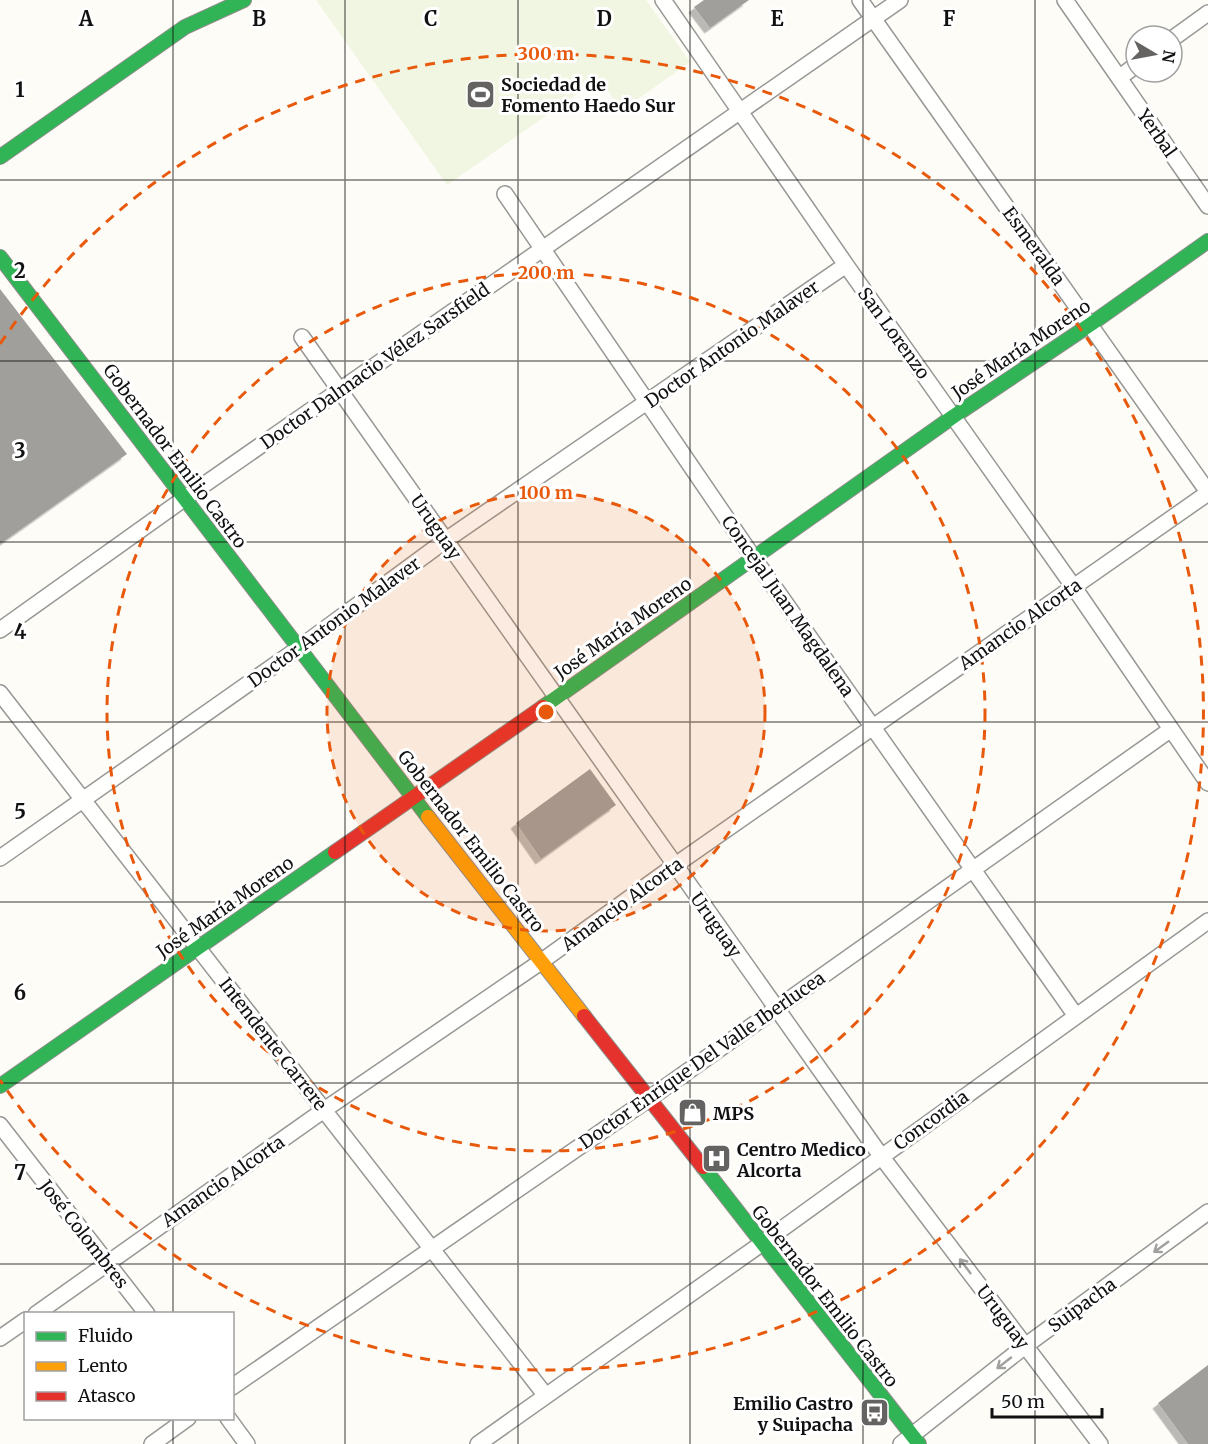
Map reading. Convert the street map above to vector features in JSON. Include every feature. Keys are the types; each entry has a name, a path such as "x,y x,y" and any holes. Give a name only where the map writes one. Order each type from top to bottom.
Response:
{"street":[{"path":"0,157 207,11 228,9 244,0"},
{"name":"Esmeralda","path":"860,0 1208,492"},
{"name":"Doctor Dalmacio Vélez Sarsfield","path":"0,630 185,498 900,0"},
{"name":"Yerbal","path":"1065,0 1208,206"},
{"name":"San Lorenzo","path":"668,2 846,265 1073,586 1208,783"},
{"path":"1184,30 1208,13"},
{"path":"1119,78 1124,74"},
{"name":"Concejal Juan Magdalena","path":"505,194 753,557 1076,1016"},
{"name":"José María Moreno","path":"0,1086 556,698 954,416 1091,324 1208,241"},
{"name":"Gobernador Emilio Castro","path":"0,257 413,797 650,1098 911,1441"},
{"name":"Doctor Antonio Malaver","path":"0,858 299,648 446,540 846,265"},
{"name":"Uruguay","path":"303,337 775,1009 881,1156 1100,1444"},
{"name":"Amancio Alcorta","path":"39,1312 1208,492"},
{"name":"Intendente Carrere","path":"0,693 546,1396"},
{"name":"Doctor Enrique Del Valle Iberlucea","path":"234,1386 650,1098 1170,730"},
{"name":"Concordia","path":"478,1444 761,1244 1208,921"},
{"name":"José Colombres","path":"0,1125 145,1312"},
{"name":"Suipacha","path":"911,1441 1025,1346 1208,1212"},
{"path":"0,1338 24,1321"},
{"path":"152,1444 187,1420"},
{"path":"229,1420 247,1444"}],"green space":[{"name":"Sociedad de Fomento Haedo Sur","path":"316,0 646,0 690,62 621,111 600,78 447,185"}],"building":[{"path":"704,0 749,0 710,28 694,7"},
{"path":"0,289 127,454 0,544"},
{"path":"590,769 616,805 541,859 516,823"},
{"name":"MPS","path":"696,1105 701,1112 689,1122 684,1114"},
{"path":"1208,1365 1208,1444 1188,1444 1158,1403"}],"traffic: fast":[{"path":"0,157 185,27 244,0"},
{"path":"543,707 954,416 1091,324 1208,241"},
{"path":"0,257 428,817"},
{"path":"0,1086 335,852"},
{"path":"703,1167 919,1444"}],"traffic: slow":[{"path":"428,817 584,1016"}],"traffic: jam":[{"path":"335,852 543,707"},
{"path":"584,1016 703,1167"}],"place":[{"name":"Sociedad de Fomento Haedo Sur","path":"480,94"},
{"name":"MPS","path":"692,1113"},
{"name":"Centro Medico Alcorta","path":"716,1159"},
{"name":"Emilio Castro y Suipacha","path":"874,1413"}]}
